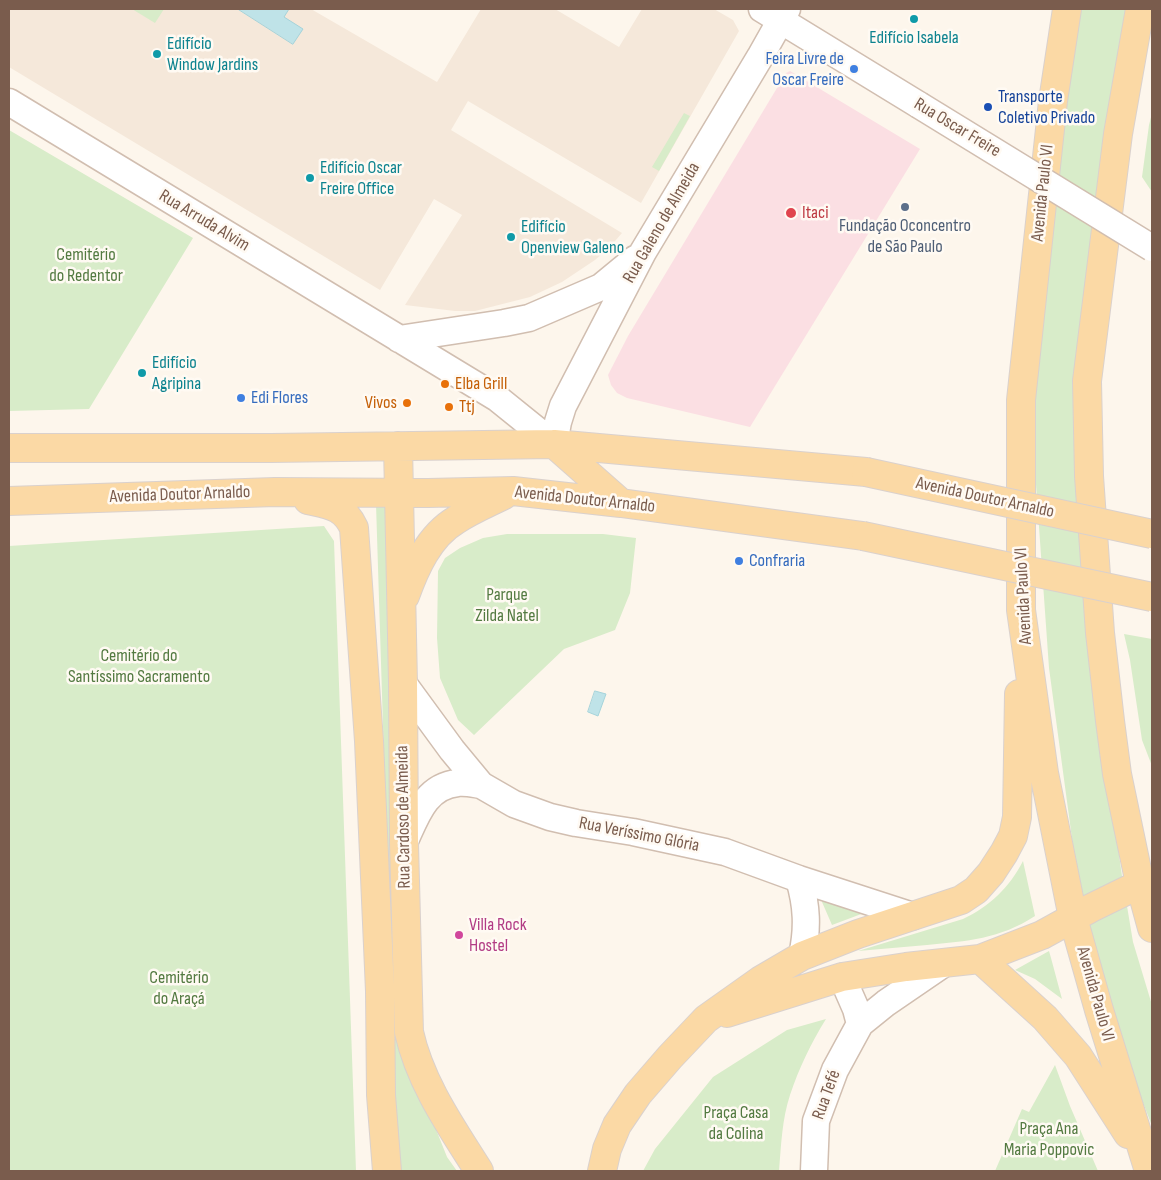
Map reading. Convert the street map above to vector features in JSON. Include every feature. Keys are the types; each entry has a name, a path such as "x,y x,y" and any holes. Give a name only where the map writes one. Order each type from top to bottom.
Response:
{"main road":[{"name":"Avenida Paulo VI","path":"1067,9 1053,101 1021,400 1022,610 1044,773 1073,918 1146,1164"},
{"path":"1140,9 1144,30 1118,134 1087,381 1089,476 1100,633 1117,774 1140,884 1152,928"},
{"path":"554,444 621,503"},
{"name":"Avenida Doutor Arnaldo","path":"9,448 554,444 866,472 1152,534"},
{"name":"Rua Cardoso de Almeida","path":"398,446 409,1032 413,1049 429,1087 478,1171"},
{"path":"401,606 422,557 441,533 454,521 513,491"},
{"name":"Avenida Doutor Arnaldo","path":"9,501 275,492 399,493 513,491 621,503 862,536 1152,597"},
{"name":"Rua Cardoso de Almeida","path":"275,492 329,505 342,511 349,517 354,528 369,741 380,991 381,1095 387,1171"},
{"path":"592,1171 605,1160 616,1125 638,1094 706,1020 761,980 802,956 858,934 961,900 976,890 991,873 1012,836 1017,817 1022,610"},
{"path":"706,1020 842,977 906,967 980,959 1042,935 1140,884"},
{"path":"980,959 1044,1018 1078,1056 1146,1164"}],"street":[{"name":"Rua Oscar Freire","path":"776,13 918,105 1152,248"},
{"name":"Rua Galeno de Almeida","path":"554,444 563,406 643,252 760,57 776,13"},
{"name":"Rua Arruda Alvim","path":"9,102 497,398 554,444"},
{"path":"399,339 504,324 529,318 601,287 643,252"},
{"name":"Rua Veríssimo Glória","path":"403,683 452,750 481,785 514,804 550,817 576,823 633,832 725,852 799,879 912,916"},
{"name":"Rua Veríssimo Glória","path":"404,843 422,804 433,792 445,786 459,783 481,785"},
{"path":"799,879 805,898 807,917 802,956"},
{"name":"Rua Tefé","path":"814,1171 816,1121 835,1070 860,1024 886,1003 943,964"},
{"path":"842,977 856,1009 860,1024"}],"shaded area":[{"path":"9,9 311,9 437,82 481,9 555,9 619,47 642,9 714,9 733,20 739,31 641,203 468,101 451,130 622,233 595,260 562,282 530,297 475,311 455,311 405,305 462,215 434,199 380,290 9,67"},
{"name":"Itaci","path":"790,71 920,149 750,427 627,398 617,393 611,385 608,375 628,336 786,73"}],"green space":[{"path":"132,9 164,9 155,23"},
{"path":"1068,9 1140,9 1074,381 1087,628 1133,942 1152,1005 1152,1126 1106,1007 1078,883 1049,668 1030,400"},
{"path":"684,113 690,116 659,171 652,167"},
{"path":"1152,113 1152,192 1142,177"},
{"name":"Cemitério do Redentor","path":"9,130 193,238 89,409 9,411"},
{"path":"388,503 403,1047 447,1157 457,1171 397,1171 376,504"},
{"name":"Cemitério do Araçá","path":"324,526 334,541 356,1171 9,1171 9,546"},
{"name":"Parque Zilda Natel","path":"507,534 603,534 636,538 630,593 615,630 564,649 474,735 458,720 440,678 437,638 438,571 445,558 460,548 483,538"},
{"path":"1124,634 1152,639 1152,766 1142,740 1130,660"},
{"path":"1023,861 1035,916 1022,924 983,938 858,951 963,919 973,914 1005,888"},
{"path":"823,900 864,913 832,925 822,902"},
{"path":"1049,951 1062,999 1035,979 1015,970"},
{"name":"Praça Casa da Colina","path":"826,1019 797,1075 787,1104 779,1171 643,1171 655,1149 713,1077 787,1030"},
{"name":"Praça Ana Maria Poppovic","path":"1055,1065 1070,1106 1098,1171 995,1171 1022,1109 1029,1112"}],"water":[{"path":"238,9 289,9 284,17 303,29 293,44"},
{"path":"595,691 606,694 598,716 588,712"}],"place":[{"name":"Edifício Isabela","path":"914,19"},
{"name":"Edifício Window Jardins","path":"157,54"},
{"name":"Feira Livre de Oscar Freire","path":"854,69"},
{"name":"Transporte Coletivo Privado","path":"988,107"},
{"name":"Edifício Oscar Freire Office","path":"310,178"},
{"name":"Fundação Oconcentro de São Paulo","path":"905,207"},
{"name":"Itaci","path":"791,213"},
{"name":"Edifício Openview Galeno","path":"511,237"},
{"name":"Edifício Agripina","path":"142,373"},
{"name":"Elba Grill","path":"445,384"},
{"name":"Edi Flores","path":"241,398"},
{"name":"Vivos","path":"407,403"},
{"name":"Ttj","path":"449,407"},
{"name":"Confraria","path":"739,561"},
{"name":"Villa Rock Hostel","path":"459,935"}],"park label":[{"name":"Cemitério do Santíssimo Sacramento","path":"139,666"}]}
